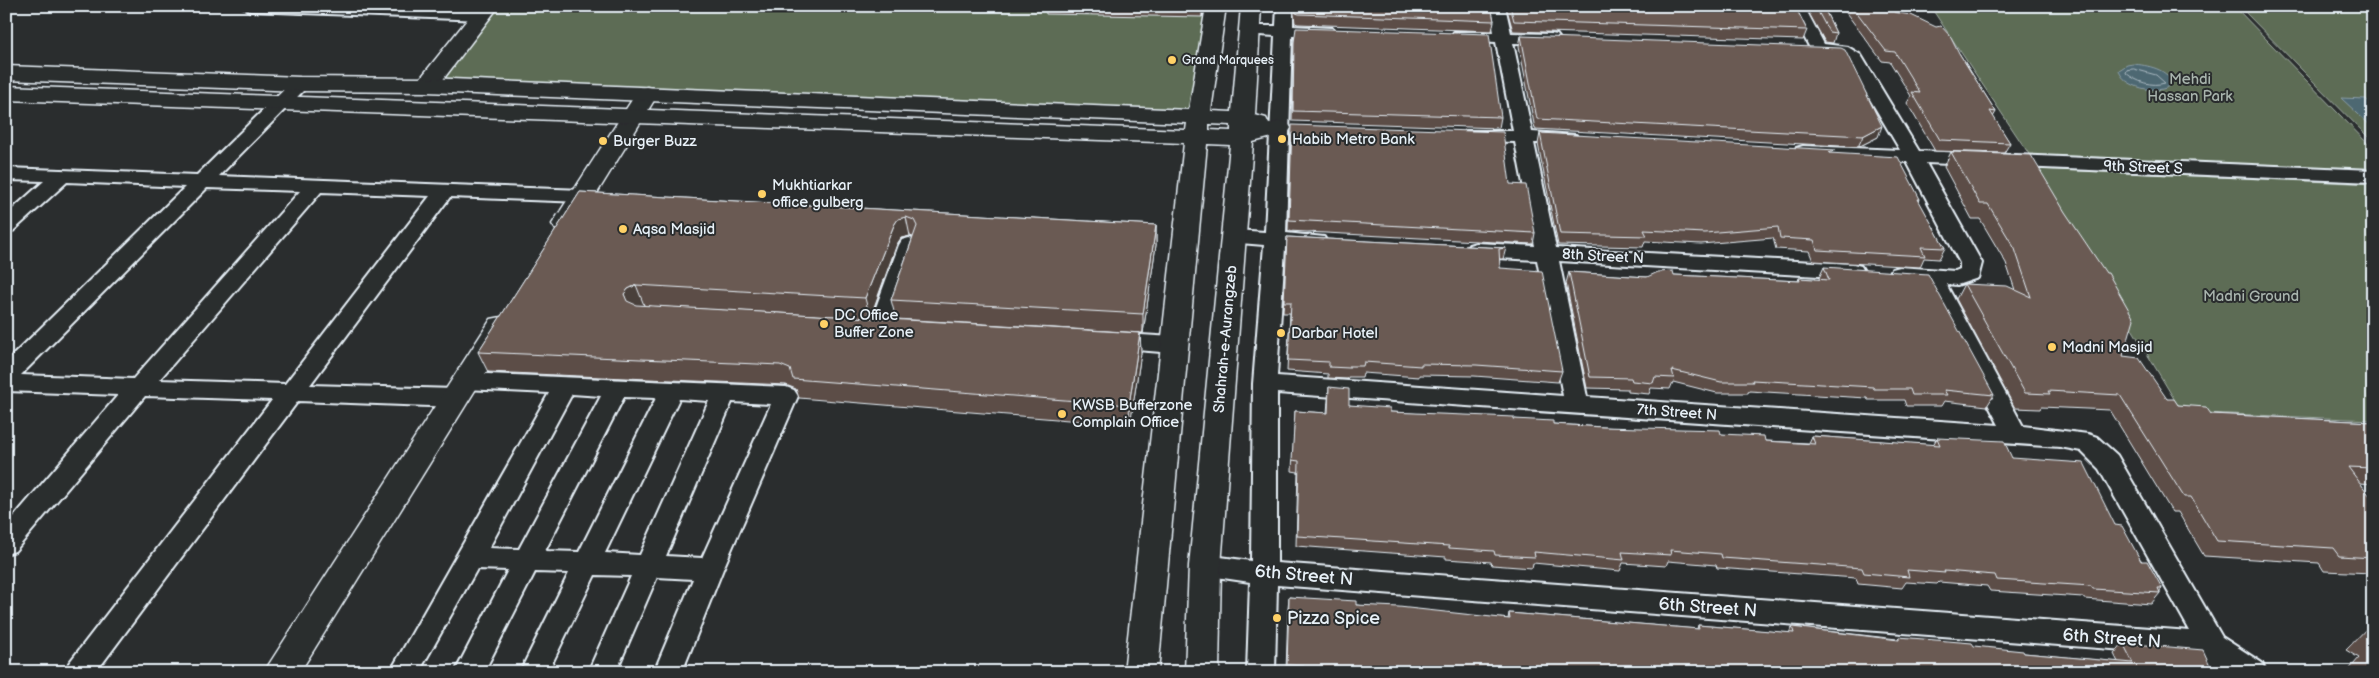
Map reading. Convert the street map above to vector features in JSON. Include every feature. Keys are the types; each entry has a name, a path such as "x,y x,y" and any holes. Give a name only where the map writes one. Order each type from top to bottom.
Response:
{"main road":[{"path":"1141,672 1173,345 1198,127 1216,6"},
{"path":"427,85 486,10"},
{"name":"Shahrah-e-Aurangzeb","path":"1202,672 1205,566 1235,238 1250,18"},
{"path":"6,73 300,84 427,85 640,105"},
{"path":"6,93 282,103 640,105 1198,127 1290,128"},
{"path":"552,247 640,105"},
{"path":"281,672 514,306"}],"street":[{"path":"250,6 486,10"},
{"path":"1261,672 1264,573 1265,384 1275,240 1290,128 1282,31 1284,6"},
{"path":"1497,6 1576,405"},
{"path":"1796,6 1818,48"},
{"path":"1250,18 1282,31 1340,32"},
{"path":"1445,36 1572,40"},
{"path":"1798,47 1842,51 1850,54 1914,158"},
{"path":"6,376 300,84"},
{"path":"1455,134 1591,140"},
{"name":"9th Street S","path":"1787,151 1914,158 2373,176"},
{"name":"8th Street N","path":"1459,249 1957,278 1970,273 1971,263 1914,158"},
{"path":"6,174 584,196"},
{"path":"6,226 62,176"},
{"path":"6,544 138,388 316,186"},
{"path":"79,672 444,191"},
{"path":"1235,238 1333,243"},
{"path":"879,329 910,244"},
{"path":"1931,276 2016,436"},
{"path":"1084,339 1173,345"},
{"path":"6,383 290,393 564,387 786,396 710,569 668,672"},
{"name":"7th Street N","path":"1265,384 2060,438 2088,443 2108,462 2211,646"},
{"path":"404,672 470,558 564,387"},
{"path":"469,672 616,389"},
{"path":"534,672 672,390"},
{"path":"602,672 724,393"},
{"path":"470,558 710,569"},
{"name":"6th Street N","path":"1205,566 1264,573 2211,646"},
{"path":"2211,646 2227,672"},
{"path":"2211,646 2252,672"}],"green space":[{"path":"490,6 1214,6 1201,117 425,89"},
{"name":"Mehdi Hassan Park","path":"1930,6 2234,6 2373,149 2373,176 2035,163"},
{"path":"2239,6 2373,8 2373,142"},
{"name":"Madni Ground","path":"2036,169 2373,184 2373,420 2182,412"}],"water":[{"path":"2133,64 2157,69 2167,75 2171,85 2158,90 2150,90 2134,85 2122,76 2119,70"},
{"path":"2341,98 2366,99 2373,106 2373,128"}],"building":[{"path":"1295,6 1491,6 1494,21 1299,14 1296,13"},
{"path":"1510,6 1795,6 1807,30 1514,21"},
{"path":"1815,6 1823,6 1836,33 1829,32"},
{"path":"1852,6 1891,6 1894,12 1911,15 1936,27 1941,26 1951,37 1996,112 1990,111 2010,143 1940,140 1912,92 1920,93 1895,52 1886,51"},
{"path":"1296,28 1489,34 1501,117 1293,111"},
{"path":"1521,36 1841,48 1845,50 1882,126 1863,136 1537,119"},
{"path":"1292,125 1503,132 1510,184 1526,185 1535,233 1289,220"},
{"path":"1540,133 1836,150 1829,153 1898,157 1920,199 1918,199 1945,248 1921,247 1925,256 1817,250 1814,240 1780,238 1778,227 1705,233 1644,230 1647,236 1560,234"},
{"path":"1951,152 2031,155 2065,212 2106,273 2108,273 2134,319 2123,356 2139,358 2167,399 2174,399 2178,405 2206,407 2211,414 2373,422 2373,468 2348,467 2373,500 2373,558 2339,556 2333,548 2217,541 2191,497 2184,497 2120,395 2048,391 2050,394 2025,393 1964,284 2007,286 2031,297 2015,249 1988,204 1980,204"},
{"name":"DC Office Buffer Zone","path":"580,192 1156,225 1143,314 891,300 917,226 914,220 906,217 898,219 894,225 865,298 636,285 628,289 624,294 627,301 636,305 1140,333 1129,405 793,379 790,369 780,365 478,352"},
{"path":"1287,237 1506,248 1499,249 1500,268 1542,271 1562,371 1476,365 1421,364 1421,366 1364,362 1363,366 1349,366 1349,368 1329,367 1329,362 1288,360 1291,302 1284,302"},
{"path":"1824,267 1928,274 1994,395 1944,390 1947,395 1912,395 1910,389 1874,389 1873,387 1752,380 1753,382 1721,382 1672,370 1674,378 1655,377 1653,383 1632,381 1631,378 1590,377 1569,272 1647,277 1658,272 1673,271 1674,275 1800,281 1799,278 1829,280"},
{"path":"1329,387 1349,389 1349,405 1390,408 1390,412 1514,417 1514,419 1553,421 1553,424 1603,427 1720,430 1721,434 1764,436 1765,441 1815,444 1812,436 1940,445 1937,438 2004,441 2012,458 2084,463 2115,525 2122,526 2141,561 2147,561 2162,588 2158,588 2160,593 2093,589 2091,586 1997,580 1995,575 1944,571 1945,573 1907,570 1909,577 1864,573 1862,568 1722,558 1721,554 1670,550 1671,555 1622,552 1624,560 1534,552 1535,557 1495,555 1494,551 1449,548 1449,546 1297,536 1299,461 1292,460 1295,411 1328,413"},
{"path":"1289,597 1356,601 1356,605 1399,607 1510,619 1509,613 1699,629 1698,625 1794,633 1792,627 1899,640 1899,637 1972,643 1974,646 2023,651 2024,653 2133,663 2123,643 2203,650 2213,672 1304,672 1304,666 1287,665"},
{"path":"2373,625 2373,634 2367,631"},
{"path":"2373,648 2373,660 2366,655"}],"place":[{"name":"Grand Marquees","path":"1172,60"},
{"name":"Habib Metro Bank","path":"1282,139"},
{"name":"Burger Buzz","path":"603,141"},
{"name":"Mukhtiarkar office gulberg","path":"762,194"},
{"name":"Aqsa Masjid","path":"623,229"},
{"name":"DC Office Buffer Zone","path":"824,324"},
{"name":"Darbar Hotel","path":"1281,333"},
{"name":"Madni Masjid","path":"2052,347"},
{"name":"KWSB Bufferzone Complain Office","path":"1062,414"},
{"name":"Pizza Spice","path":"1277,618"}]}
